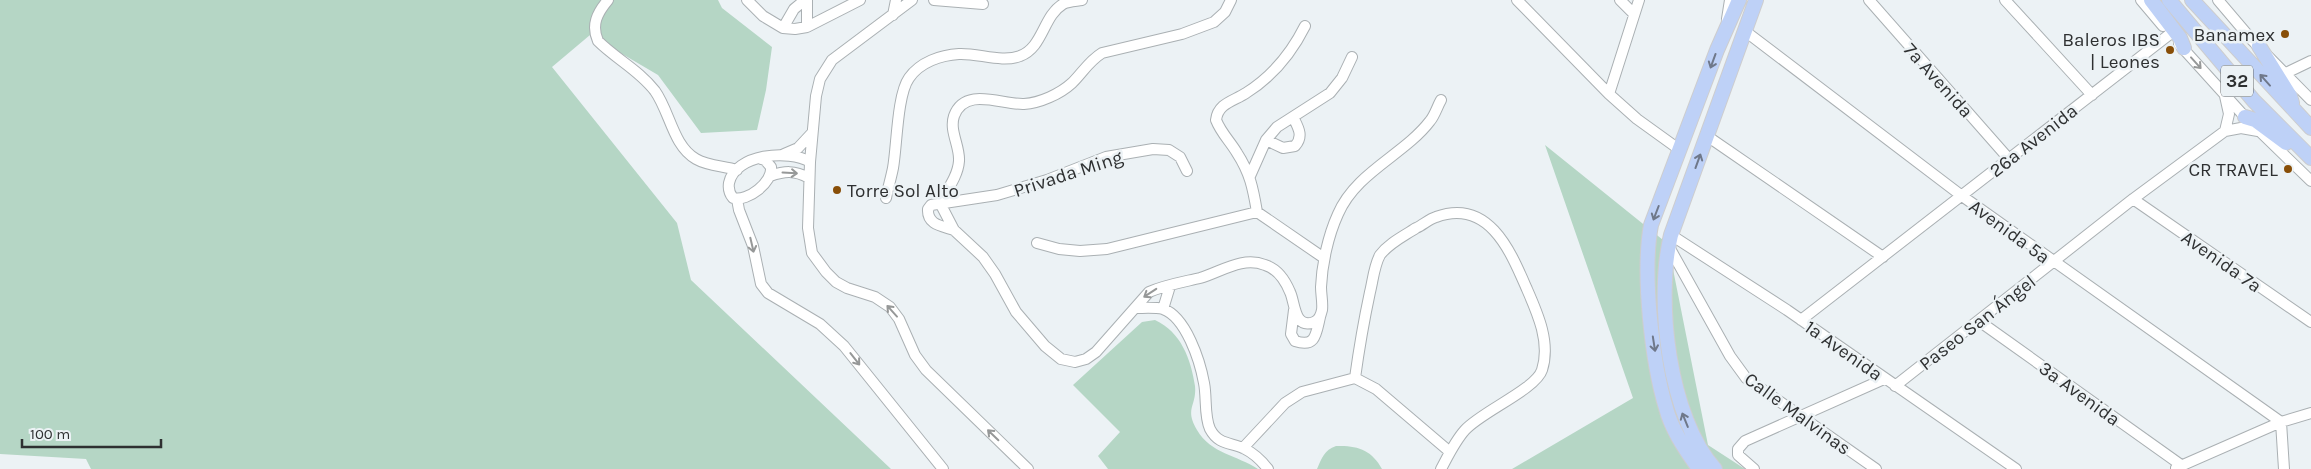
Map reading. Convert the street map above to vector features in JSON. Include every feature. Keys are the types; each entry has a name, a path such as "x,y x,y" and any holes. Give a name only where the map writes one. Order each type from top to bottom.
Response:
{"main road":[{"path":"1699,469 1680,442 1666,409 1653,336 1649,296 1648,254 1651,225 1739,0"},
{"path":"1715,469 1696,443 1678,399 1671,363 1665,292 1670,240 1756,0"},
{"path":"2151,0 2180,38 2184,48"},
{"name":"32","path":"2169,0 2254,101 2310,157"},
{"name":"32","path":"2192,0 2311,128"},
{"path":"2259,46 2290,96 2292,109"},
{"path":"2245,117 2252,118 2299,152 2310,157"}],"street":[{"path":"608,0 596,19 594,26 598,41 642,76 655,92 666,109 675,132 686,151 696,159 737,170"},
{"path":"747,0 763,16 783,28 795,29 807,27 844,4 860,0"},
{"path":"783,28 794,9 806,0"},
{"path":"806,0 807,27"},
{"path":"893,15 896,0"},
{"path":"912,0 842,52 826,68 820,79 816,96 809,178 808,228 812,252 816,260 836,282 847,288 875,297 890,307 899,319 915,355 926,370 1028,469"},
{"path":"934,0 983,4"},
{"path":"886,198 893,170 902,98 908,79 920,67 939,57 960,54 1008,58 1020,56 1030,50 1047,22 1063,2 1082,0"},
{"path":"940,203 956,172 958,152 952,125 959,108 966,102 988,99 1024,104 1047,99 1071,84 1092,60 1102,53 1182,34 1214,22 1224,12 1231,0"},
{"path":"1517,0 1609,94 1637,119 1680,150"},
{"path":"1620,0 1634,14"},
{"path":"1609,94 1639,0"},
{"path":"1725,32 1730,0"},
{"name":"7a Avenida","path":"1869,0 2009,159"},
{"path":"2006,0 2092,94"},
{"path":"2141,0 2245,117 2311,181"},
{"path":"2218,0 2311,100"},
{"path":"1305,26 1294,49 1266,79 1221,107 1216,114 1216,120 1220,130 1236,151 1250,176 1257,212 1324,258"},
{"name":"Avenida 5a","path":"1745,31 1962,196 2281,422"},
{"name":"26a Avenida","path":"1802,320 2170,34"},
{"path":"1250,176 1266,140 1277,127 1330,93 1342,78 1352,58"},
{"path":"2286,72 2311,61"},
{"path":"2225,95 2229,114 2226,131 2241,128 2258,130"},
{"path":"940,203 954,230 983,257 995,274 1016,312 1045,346 1061,359 1075,362 1086,359 1096,352 1149,292 1203,277 1230,265 1245,262 1265,264 1280,274 1291,294 1294,310 1291,334 1295,340 1305,344 1311,342 1316,336 1320,317 1324,258 1338,214 1349,195 1431,120 1441,100"},
{"path":"1266,140 1283,148 1295,146 1300,138 1300,131 1292,117"},
{"name":"Paseo San Ángel","path":"1895,386 2133,200 2226,131"},
{"path":"812,133 798,148 783,155 751,161 737,170 732,176 729,187 731,195 737,199 739,210 753,246 761,284 768,293 820,324 844,346 943,469"},
{"path":"1707,136 1883,257"},
{"name":"Privada Ming","path":"940,203 962,202 996,195 1047,180 1106,157 1153,148 1169,150 1180,158 1187,171"},
{"path":"783,155 800,157 810,162"},
{"path":"737,199 749,195 763,185 770,176 771,167 765,160 761,159"},
{"path":"770,176 784,171 792,171 809,178"},
{"name":"Avenida 7a","path":"2133,200 2311,322"},
{"path":"940,203 931,205 928,209 929,219 935,224 954,230"},
{"path":"1037,243 1066,250 1107,249 1257,212"},
{"path":"1355,378 1360,338 1375,266 1381,255 1391,244 1436,217 1454,213 1472,215 1494,228 1511,251 1539,316 1544,335 1542,372 1531,385 1488,411 1464,430 1441,469"},
{"name":"1a Avenida","path":"1670,240 1802,320 1884,379 2016,469"},
{"name":"Calle Malvinas","path":"1670,240 1730,356 1746,378 1876,469"},
{"path":"1163,309 1170,286"},
{"path":"1136,308 1163,309 1177,319 1186,331 1196,356 1204,383 1210,428 1218,439 1229,445 1244,448 1259,457 1268,469"},
{"path":"1294,310 1301,321 1307,323 1314,322 1320,317"},
{"name":"3a Avenida","path":"1979,321 2178,467"},
{"path":"1244,448 1285,404 1302,392 1355,378 1376,389 1450,452"},
{"path":"1754,469 1738,455 1738,450 1744,441 1884,379"},
{"path":"2178,467 2281,422 2311,413"},
{"path":"2281,422 2284,469"}],"green space":[{"path":"0,0 718,0 722,8 772,47 766,90 757,130 701,133 658,75 590,35 552,67 677,223 691,280 891,469 91,469 86,459 0,454"},
{"path":"1545,145 1668,244 1708,445 1745,469 1512,469 1633,398"},
{"path":"1155,320 1164,325 1178,339 1191,366 1195,393 1191,417 1197,430 1209,444 1258,469 1108,469 1098,456 1120,432 1073,385 1142,322"},
{"path":"1336,446 1351,446 1369,453 1382,469 1317,469 1326,452"}],"place":[{"name":"Banamex","path":"2285,34"},
{"name":"Baleros IBS | Leones","path":"2170,50"},
{"name":"CR TRAVEL","path":"2288,169"},
{"name":"Torre Sol Alto","path":"837,190"}]}
